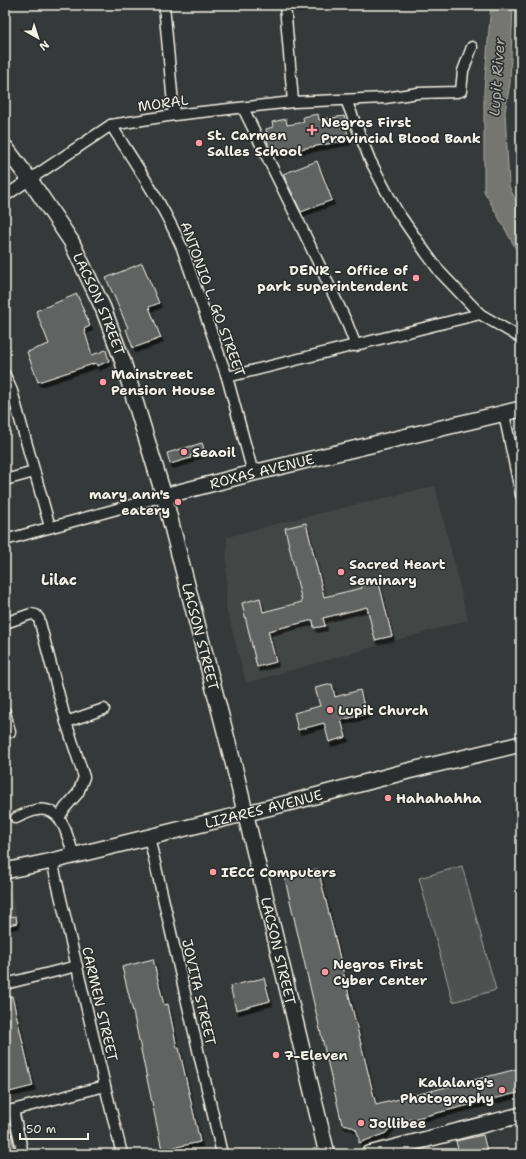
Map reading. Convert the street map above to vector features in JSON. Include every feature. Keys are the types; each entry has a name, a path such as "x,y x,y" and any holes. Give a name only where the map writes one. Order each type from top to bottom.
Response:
{"main road":[{"name":"LACSON STREET","path":"5,147 30,180 71,241 103,308 123,362 164,496 235,770 244,813 327,1154"},
{"name":"ROXAS AVENUE","path":"164,496 253,473 521,409"},
{"name":"LIZARES AVENUE","path":"5,871 52,861 300,800 521,744"},
{"path":"368,1154 521,1115"}],"street":[{"path":"164,5 174,115"},
{"path":"285,5 293,102"},
{"name":"MORAL","path":"5,196 111,124 174,115 293,102 385,98 409,94 461,91 463,71 472,47"},
{"path":"346,100 370,160 397,211 440,272 480,314 521,338"},
{"path":"243,108 347,323 356,346"},
{"name":"ANTONIO L. GO STREET","path":"111,124 174,229 227,377 253,473"},
{"path":"227,377 480,314"},
{"path":"5,375 12,391 50,528"},
{"path":"504,414 521,495"},
{"path":"5,480 34,472"},
{"name":"ROXAS AVENUE","path":"5,540 164,496"},
{"path":"5,623 31,614 36,615 40,619 66,722 84,777 78,793 65,808 59,818"},
{"path":"66,722 104,709"},
{"path":"5,712 10,732"},
{"path":"16,818 38,809 51,811 59,818 65,829 74,855"},
{"name":"JOVITA STREET","path":"149,837 222,1154"},
{"name":"CARMEN STREET","path":"52,861 122,1154"},
{"path":"5,984 77,966"},
{"path":"23,1154 9,1111 105,1086"}],"shaded area":[{"name":"Sacred Heart Seminary","path":"435,486 468,620 246,683 226,607 227,537 287,521"},
{"path":"462,866 496,990 453,1002 419,878"},
{"path":"10,887 18,925 5,928 5,889"}],"water":[{"name":"Lupit River","path":"491,5 513,5 510,83 505,112 509,186 521,212 521,258 484,191 484,90"}],"building":[{"path":"318,114 319,120 344,116 349,140 273,154 268,145 266,129 273,127 272,122 286,119 287,125 304,122 303,117"},
{"path":"317,161 332,200 301,212 283,174"},
{"path":"142,263 159,303 149,307 161,338 133,348 126,329 128,328 106,278"},
{"path":"77,294 90,326 84,329 92,355 106,350 109,361 97,366 96,363 38,382 27,352 49,344 36,311"},
{"path":"202,443 205,452 170,464 167,453"},
{"path":"306,523 324,597 362,588 361,583 378,579 392,636 375,640 367,607 323,618 325,626 314,628 313,620 268,631 276,662 257,667 242,603 260,598 263,612 302,602 285,528"},
{"path":"332,684 335,697 360,690 366,714 341,720 346,737 329,742 324,723 298,730 294,713 320,706 315,688"},
{"name":"Negros First Cyber Center","path":"318,869 376,1105 521,1068 521,1092 393,1124 386,1133 359,1143 359,1137 356,1129 342,1124 284,875"},
{"path":"16,916 17,923 5,926 5,918"},
{"path":"153,959 164,1005 168,1004 200,1142 162,1150 122,967"},
{"path":"264,978 270,1001 236,1010 230,986"},
{"path":"12,996 33,1086 5,1093 5,997"},
{"path":"5,1122 9,1122 15,1154 5,1154"},
{"path":"483,1135 488,1154 459,1154 456,1141"}],"place":[{"name":"Negros First Provincial Blood Bank","path":"312,130"},
{"name":"St. Carmen Salles School","path":"199,143"},
{"name":"DENR - Office of park superintendent","path":"416,278"},
{"name":"Mainstreet Pension House","path":"103,382"},
{"name":"Seaoil","path":"184,452"},
{"name":"mary ann's eatery","path":"178,502"},
{"name":"Sacred Heart Seminary","path":"341,572"},
{"name":"Lupit Church","path":"330,710"},
{"name":"Hahahahha","path":"388,798"},
{"name":"IECC Computers","path":"213,872"},
{"name":"Negros First Cyber Center","path":"325,972"},
{"name":"7-Eleven","path":"276,1055"},
{"name":"Kalalang's Photography","path":"502,1090"},
{"name":"Jollibee","path":"361,1123"}],"district":[{"name":"Lilac","path":"59,580"}]}
